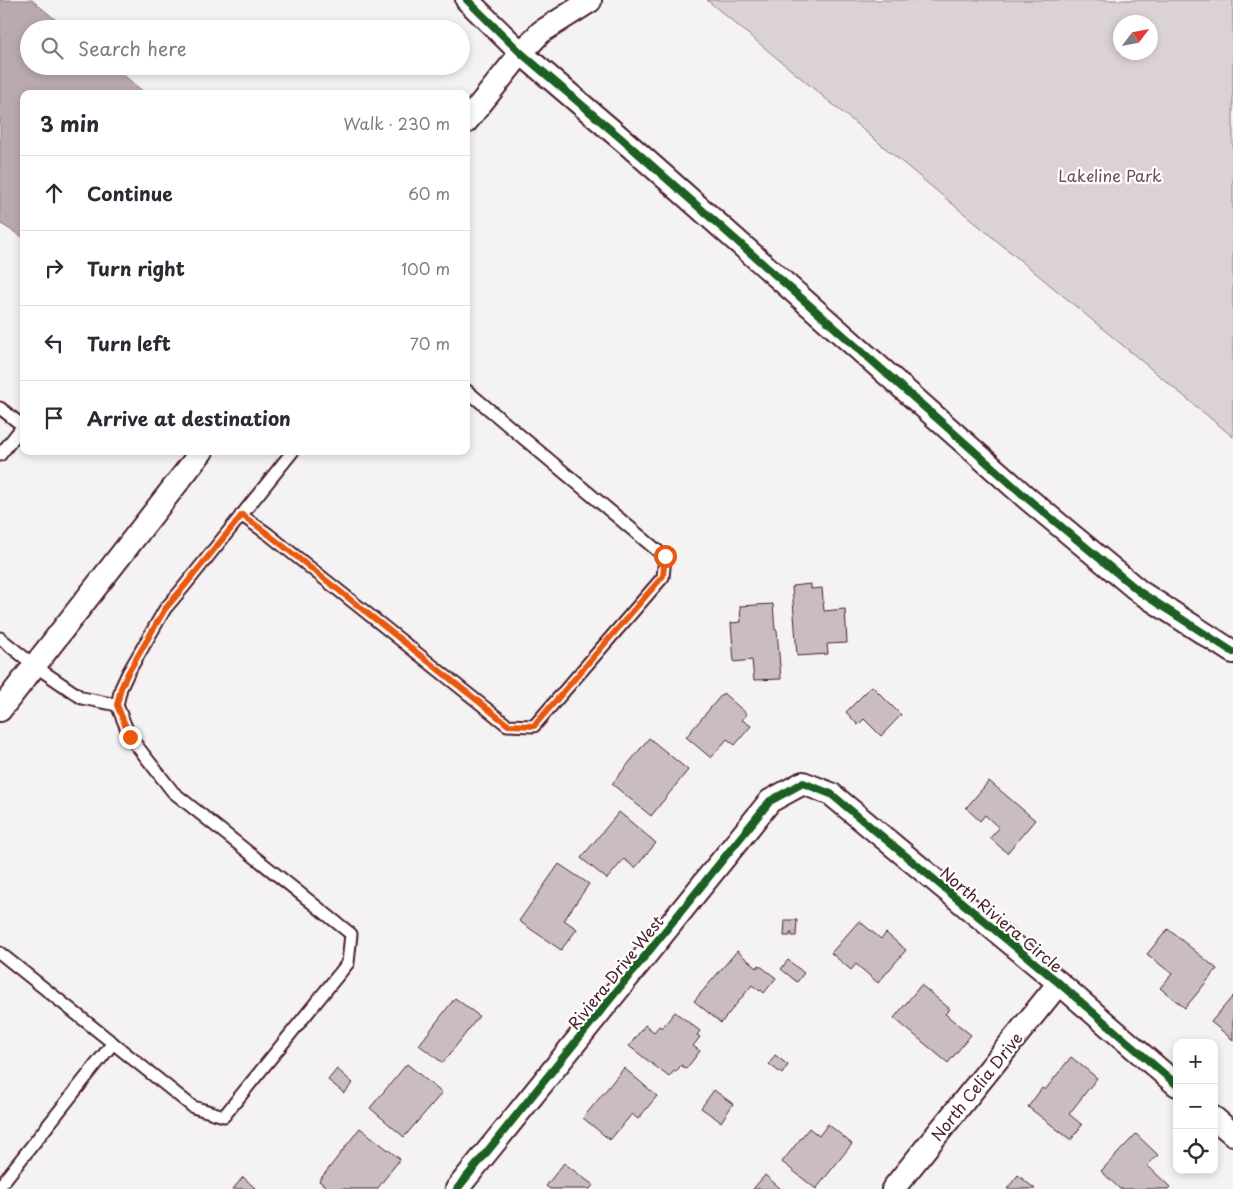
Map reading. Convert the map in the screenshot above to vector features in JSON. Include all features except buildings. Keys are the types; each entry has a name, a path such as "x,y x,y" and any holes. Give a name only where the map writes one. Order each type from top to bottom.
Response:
{"street":[{"path":"466,0 521,53 631,146 1028,499 1140,592 1233,652"},
{"path":"470,117 521,53 541,32 590,1"},
{"path":"0,710 199,455"},
{"name":"North Riviera Circle","path":"804,783 830,794 1059,983 1176,1084"},
{"name":"Riviera Drive West","path":"457,1189 770,802 804,783"},
{"name":"North Celia Drive","path":"893,1189 1059,983"},
{"path":"1218,1121 1233,1134"}],"lane":[{"path":"242,515 508,725 534,726 663,576 665,556 470,393"},
{"path":"0,408 20,424"},
{"path":"0,455 20,429"},
{"path":"0,953 193,1107 224,1116 348,963 351,934 173,792 130,737 117,705 121,688 128,673 165,609 290,455"},
{"path":"0,638 35,666 82,698 117,705"},
{"path":"0,1186 113,1043"}],"green space":[{"name":"Lakeline Park","path":"707,0 1233,0 1233,437"}],"shaded area":[{"path":"0,0 32,0 56,20 20,20 20,75 124,75 141,90 20,90 20,236 0,225"}],"cycle path":[{"path":"467,0 521,53 631,147 1028,499 1140,592 1233,652"},
{"path":"457,1189 770,801 803,783 831,794 1059,983 1176,1084"}],"route":[{"path":"130,737 117,705 121,688 128,673 165,609 242,515 508,725 534,726 663,576 665,556"}]}
